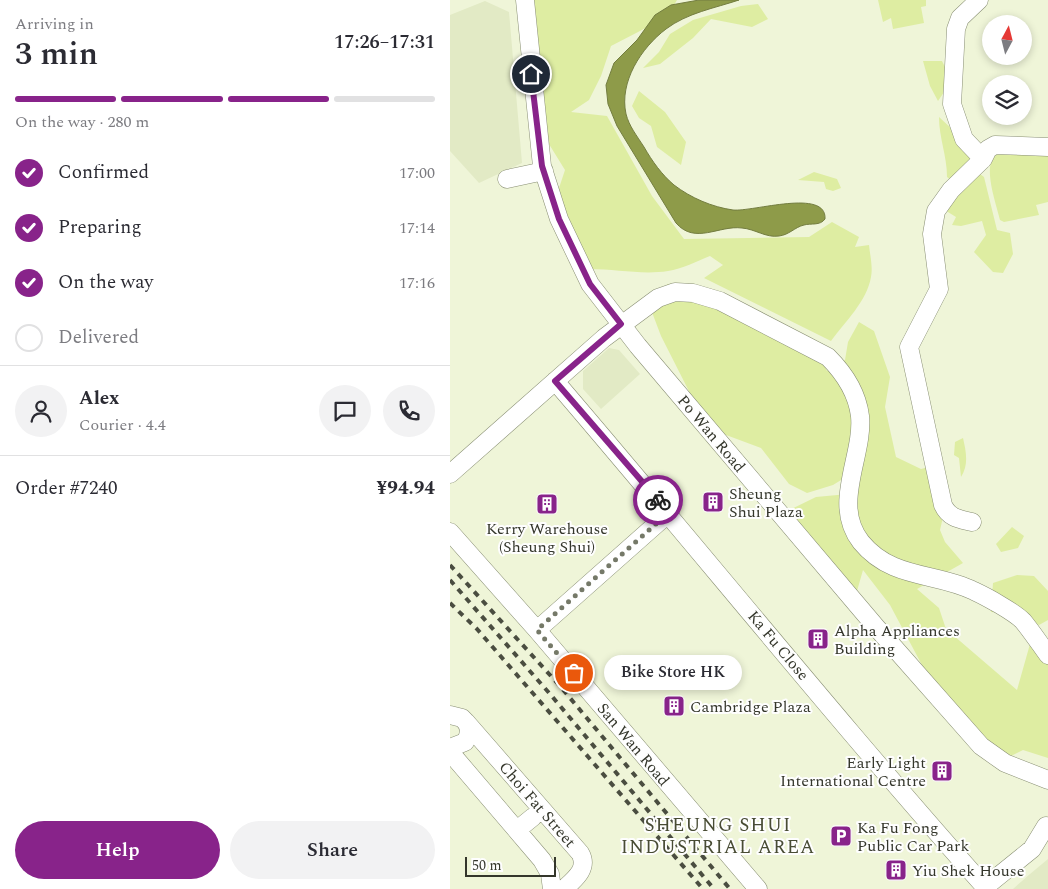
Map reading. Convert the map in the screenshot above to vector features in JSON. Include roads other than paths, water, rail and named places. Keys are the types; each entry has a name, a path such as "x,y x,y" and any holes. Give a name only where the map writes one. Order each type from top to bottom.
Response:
{"street":[{"name":"Po Wan Road","path":"525,0 544,171 559,219 590,284 621,324 870,620 981,746 1005,763 1048,780"},
{"name":"Po Wan Road","path":"530,58 533,0"},
{"path":"979,0 960,18 956,29 952,104 964,139 983,159"},
{"path":"972,522 953,517 947,513 943,505 909,347 939,290 932,234 936,210 951,190 983,159 988,149 996,145 1048,147"},
{"path":"507,179 544,171"},
{"path":"450,474 621,324 658,298 675,292 693,293 720,302 828,357 842,370 853,390 860,415 860,438 852,467 848,499 851,522 860,540 872,553 888,564 902,570 973,590 1022,620 1048,655"},
{"name":"Ka Fu Close","path":"555,381 898,788 986,887 1032,849 1046,826"},
{"path":"537,630 668,513"},
{"name":"San Wan Road","path":"450,532 537,630 758,889"},
{"name":"Choi Fat Street","path":"450,748 460,746 468,738 468,727 458,718"},
{"name":"Choi Fat Street","path":"458,718 580,853 583,858 582,870 564,889"},
{"name":"Choi Fat Street","path":"450,752 547,866 552,889"},
{"path":"517,830 533,817"}],"railway":[{"path":"450,565 560,686 730,889"},
{"path":"450,580 550,694 714,889"},
{"path":"450,603 477,629 703,889"}],"place":[{"name":"Sheung Shui Plaza","path":"713,502"},
{"name":"Kerry Warehouse (Sheung Shui)","path":"547,504"},
{"name":"Alpha Appliances Building","path":"818,639"},
{"name":"Bike Store HK","path":"574,673"},
{"name":"Cambridge Plaza","path":"674,706"},
{"name":"Early Light International Centre","path":"942,771"},
{"name":"Ka Fu Fong Public Car Park","path":"841,836"},
{"name":"Yiu Shek House","path":"896,870"}],"district":[{"name":"SHEUNG SHUI INDUSTRIAL AREA","path":"718,835"}]}
